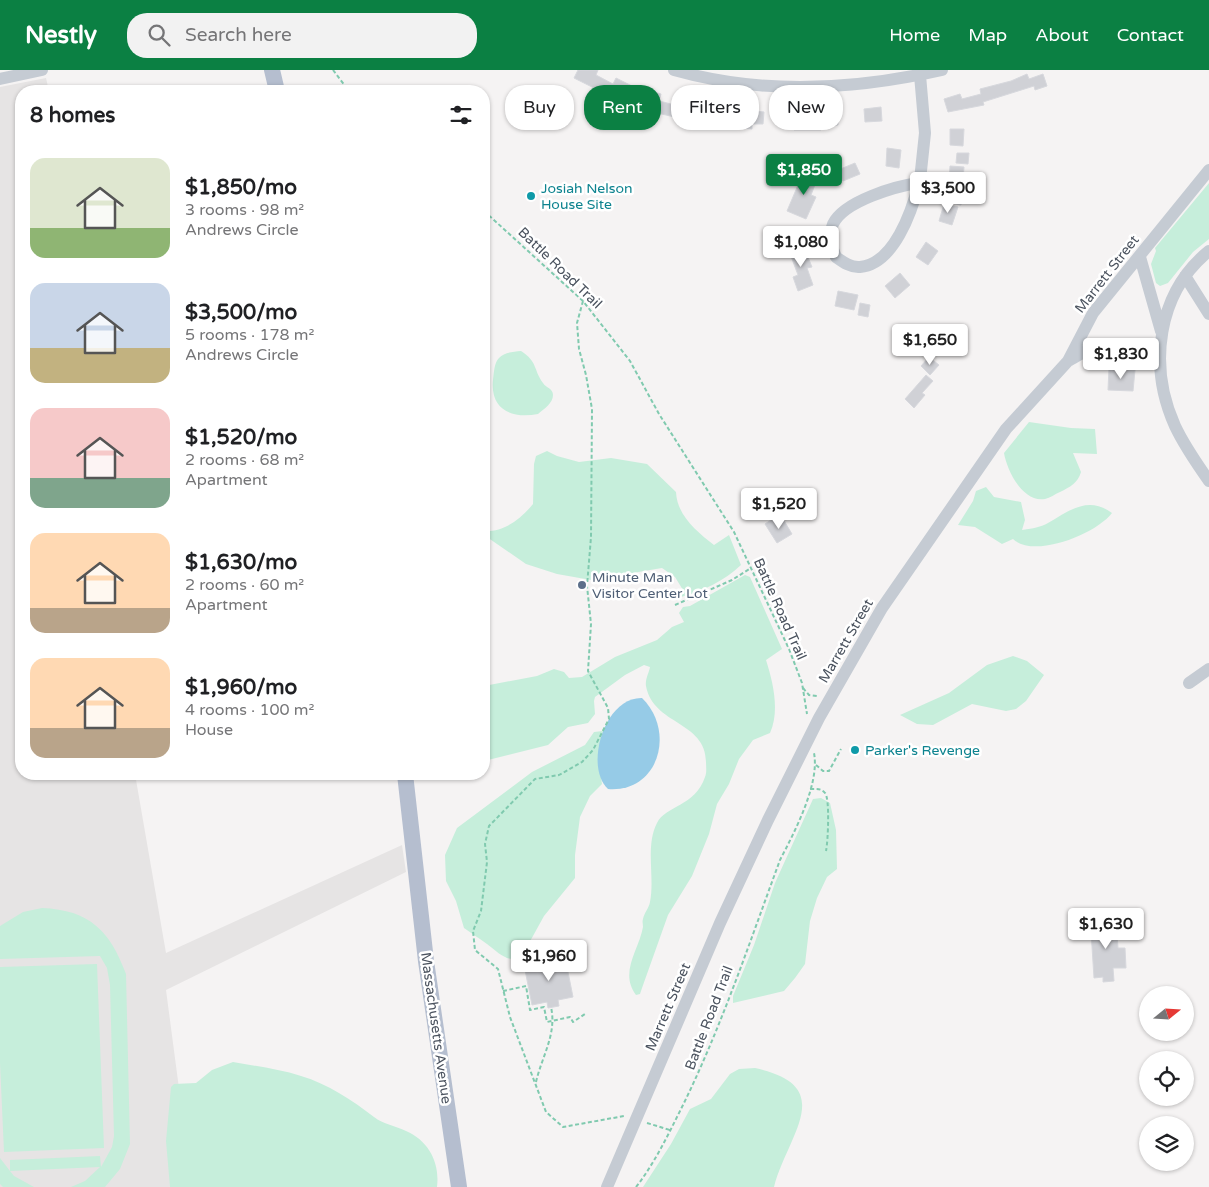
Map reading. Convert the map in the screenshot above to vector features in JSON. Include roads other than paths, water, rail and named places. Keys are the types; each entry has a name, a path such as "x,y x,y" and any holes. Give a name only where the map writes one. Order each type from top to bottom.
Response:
{"main road":[{"path":"272,70 276,85"},
{"name":"Massachusetts Avenue","path":"405,780 434,1018 459,1187"}],"street":[{"path":"0,79 42,70"},
{"path":"674,70 738,84 791,87 855,84 942,70"},
{"path":"919,183 903,185 865,199 844,212 834,222 830,233 836,257 846,264 859,268 874,263 889,249 912,210 919,183 925,133 920,75"},
{"name":"Marrett Street","path":"607,1187 720,923 811,734 882,608 1002,435 1068,361 1093,313 1209,170"},
{"path":"1209,251 1185,276 1170,303 1161,332 1160,353 1160,370 1166,400 1175,426 1209,481"},
{"path":"1140,257 1161,332"},
{"path":"1185,276 1209,314"},
{"path":"1068,361 1094,348 1123,348 1143,353 1160,353"},
{"path":"1188,683 1209,669"}],"water":[{"path":"642,698 652,712 658,727 660,742 657,757 650,771 640,781 625,788 608,789 601,779 598,765 598,750 602,735 608,721 617,709 629,701"}],"place":[{"name":"Josiah Nelson House Site","path":"531,196"},
{"name":"Minute Man Visitor Center Lot","path":"582,585"},
{"name":"Parker's Revenge","path":"855,750"}]}
